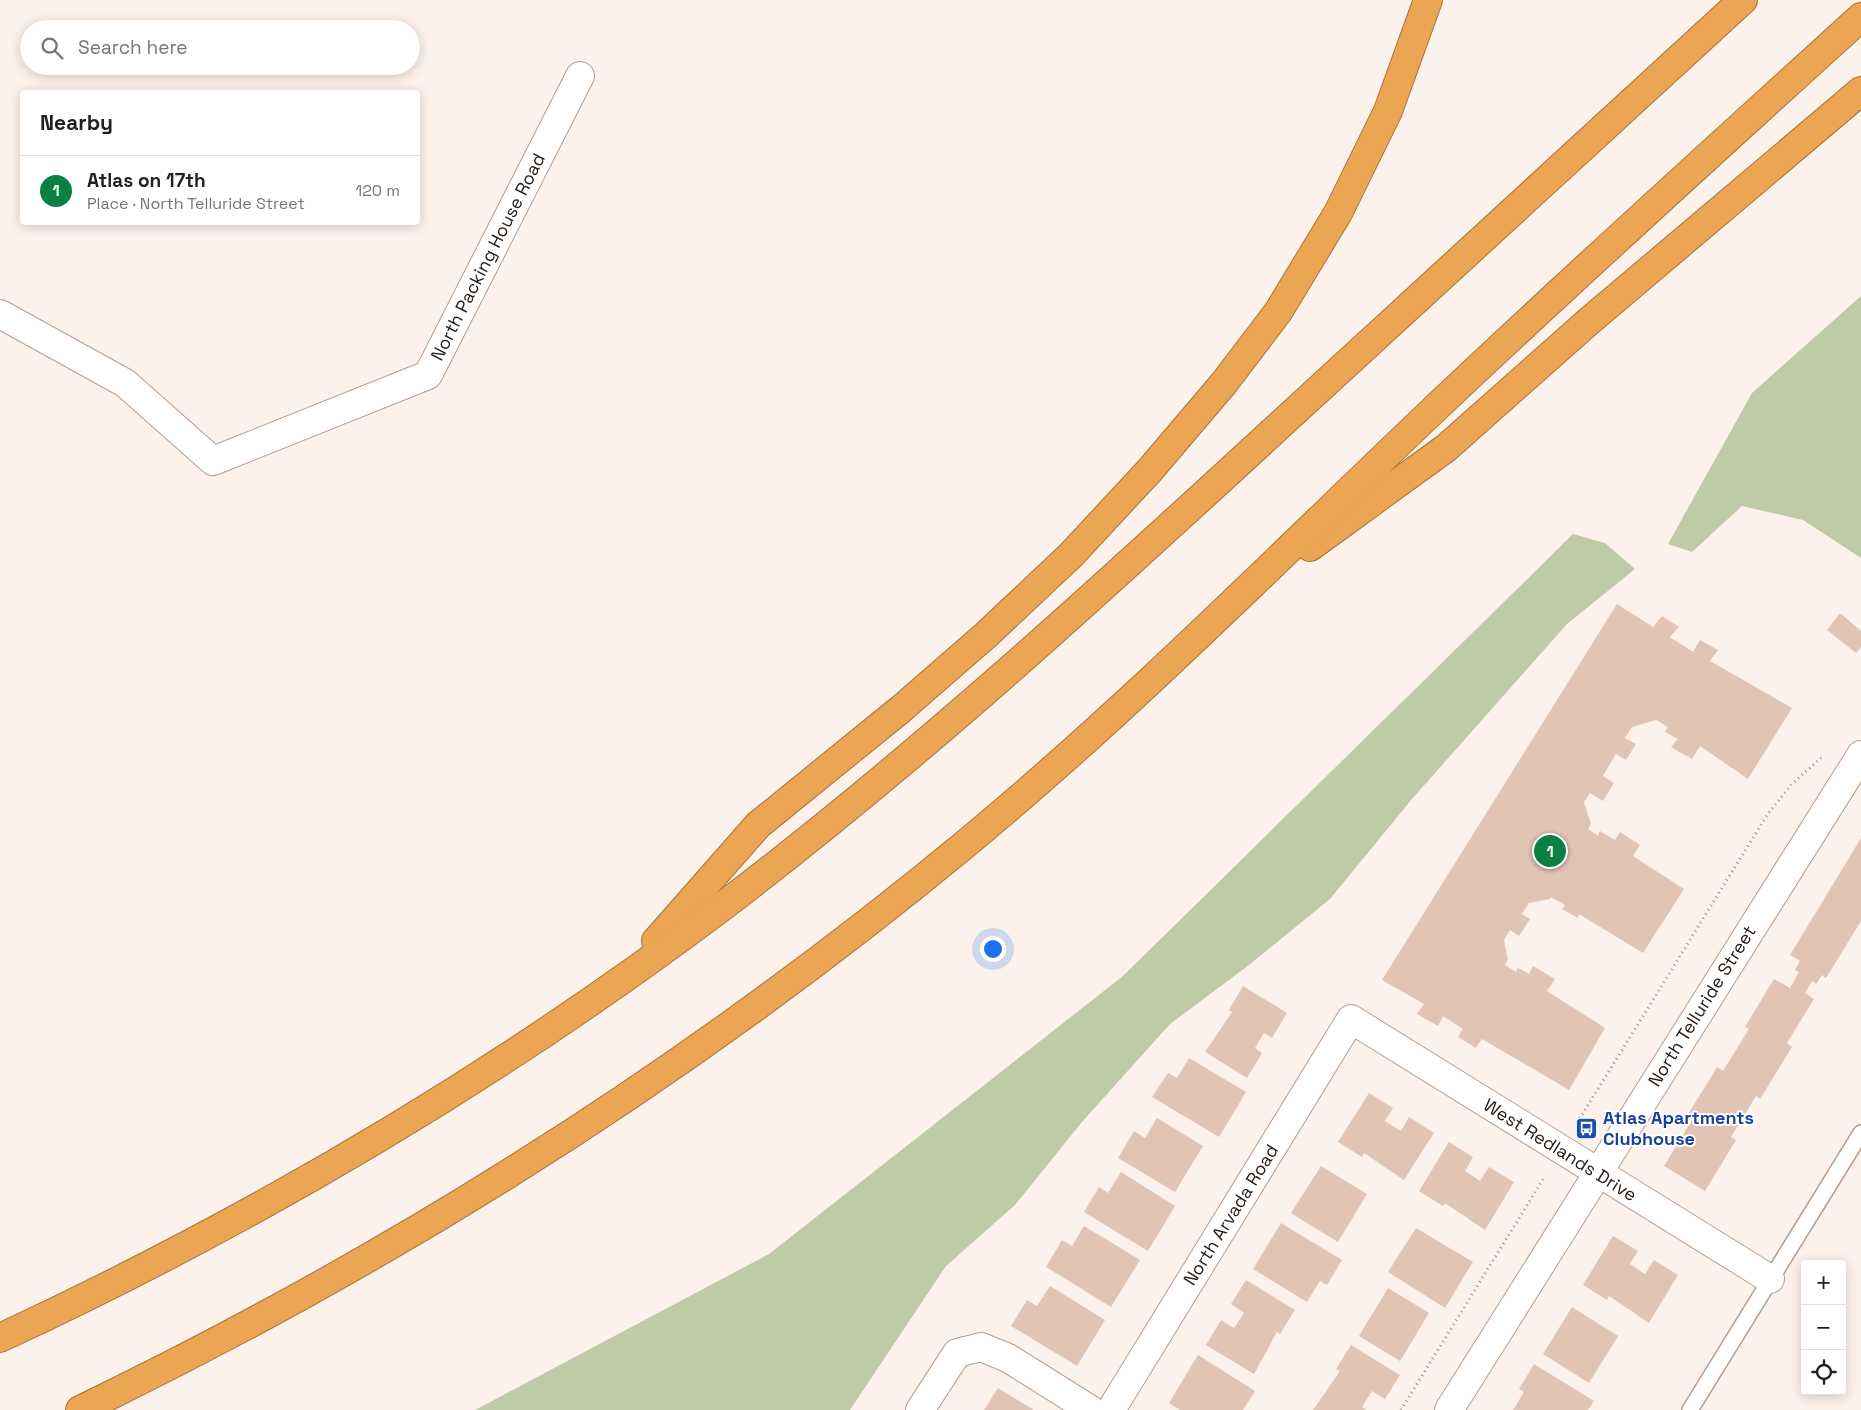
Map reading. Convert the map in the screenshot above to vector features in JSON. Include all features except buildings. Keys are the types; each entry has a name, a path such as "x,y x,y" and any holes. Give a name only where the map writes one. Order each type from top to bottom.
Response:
{"highway":[{"path":"623,978 758,825 894,715 1030,596 1111,514 1188,427 1278,312 1338,213 1388,110 1428,0"},
{"path":"0,1338 126,1276 332,1164 528,1044 623,978 810,839 899,767 986,692 1743,0"},
{"path":"80,1410 186,1359 491,1186 685,1058 780,990 965,845 1109,716 1431,412 1861,17"},
{"path":"1222,611 1446,448 1588,322 1861,91"}],"street":[{"name":"North Packing House Road","path":"0,314 125,383 213,461 428,375 580,76"},
{"name":"North Telluride Street","path":"1449,1410 1596,1173 1861,755"},
{"name":"West Redlands Drive","path":"1351,1019 1770,1280"},
{"name":"North Arvada Road","path":"1110,1410 1351,1019"},
{"path":"920,1410 957,1353 981,1348 1008,1358 1091,1410"}],"lane":[{"path":"1690,1410 1861,1133"}],"path":[{"path":"1576,1126 1767,815 1791,785 1826,753"},
{"path":"1401,1410 1542,1181"}],"green space":[{"path":"1861,296 1861,558 1803,520 1742,506 1692,552 1668,544 1752,393"},
{"path":"1573,534 1605,543 1635,569 1567,624 1412,799 1330,899 1249,965 1170,1024 1082,1122 1015,1205 946,1266 850,1410 475,1410 769,1254 1123,976"}],"place":[{"name":"Atlas on 17th","path":"1550,851"},
{"name":"Atlas Apartments Clubhouse","path":"1587,1128"}]}
